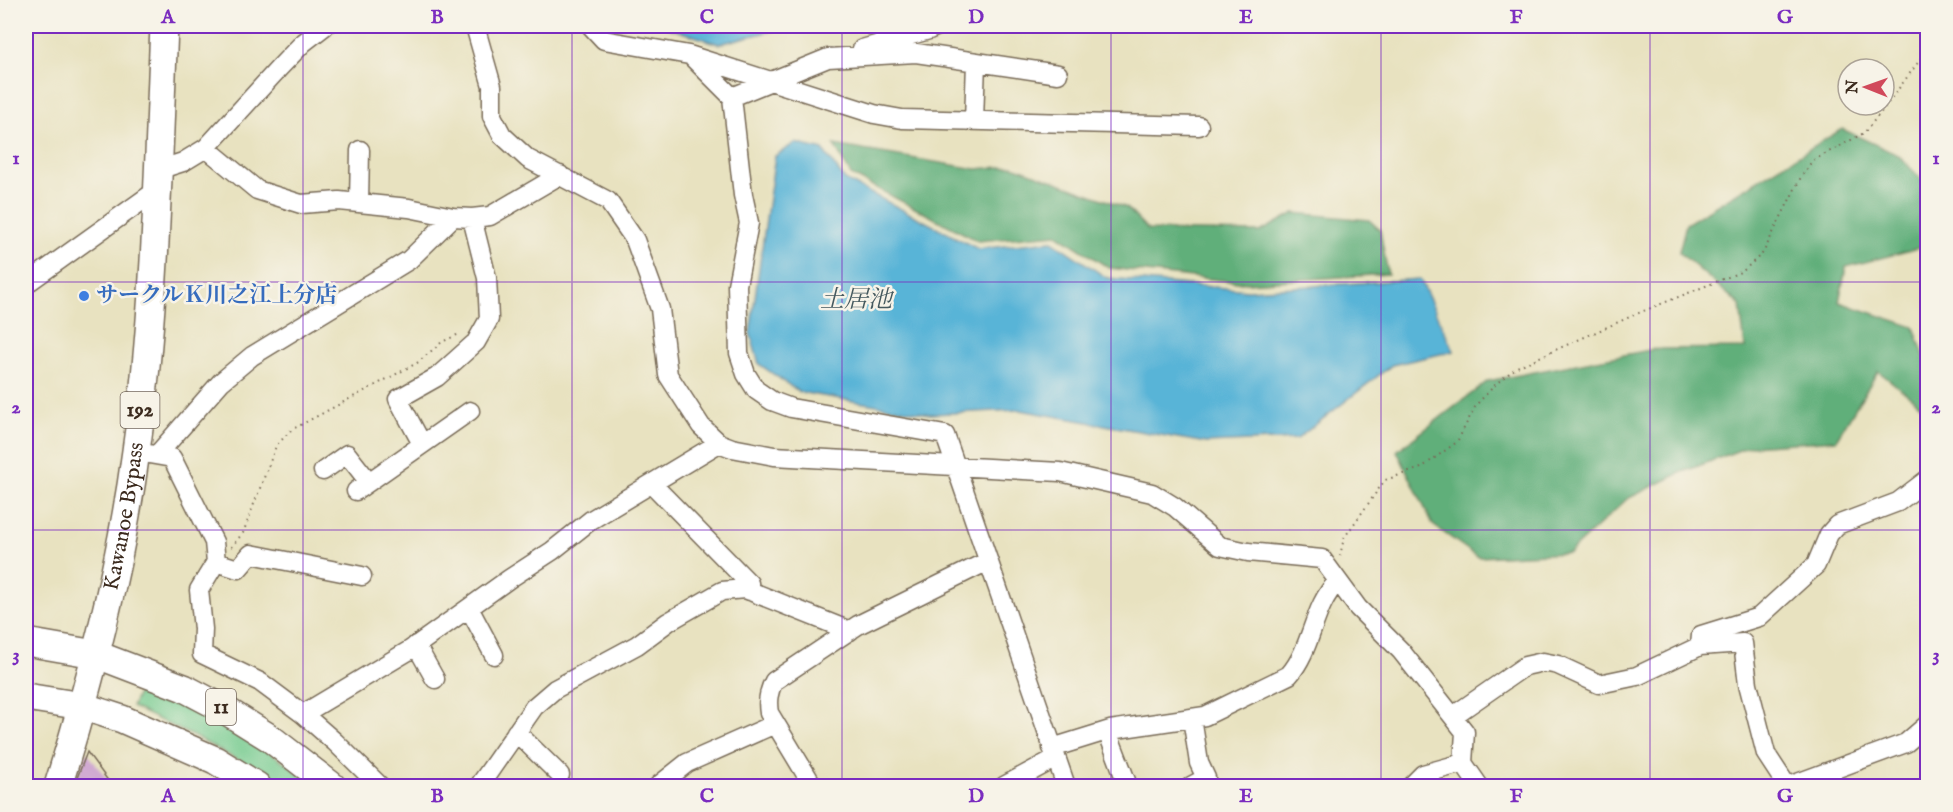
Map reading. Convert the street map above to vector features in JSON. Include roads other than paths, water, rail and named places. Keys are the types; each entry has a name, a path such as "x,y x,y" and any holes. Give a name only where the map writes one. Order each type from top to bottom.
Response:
{"highway":[{"name":"Kawanoe Bypass","path":"58,786 82,706 118,553 147,453 150,309 164,26"},
{"name":"11","path":"26,642 95,654 184,688 222,708 270,738 332,786"},
{"name":"11","path":"26,697 82,706 122,719 215,760 257,786"}],"street":[{"path":"26,284 158,180 206,148 280,67 325,26"},
{"path":"475,26 492,86 492,116 502,135 528,159 608,201 635,240 660,309 668,375 700,426 718,443 774,456 1029,468 1060,472 1152,493 1175,507 1220,546 1248,552 1322,559 1358,608 1401,651 1465,732 1463,763 1479,786"},
{"path":"591,26 604,40 689,55 774,80 874,114 902,119 1199,126"},
{"path":"732,97 828,58 938,26"},
{"path":"828,58 916,53 1058,74"},
{"path":"689,55 732,97 743,195 749,223 737,285 739,353 746,374 756,390 772,401 792,408 945,435 1066,786"},
{"path":"974,121 976,62"},
{"path":"206,148 257,190 301,204 339,201 409,208 453,218 490,216 560,175"},
{"path":"359,203 360,150"},
{"path":"147,453 221,382 252,356 409,260 453,218"},
{"path":"422,444 398,399 437,377 476,342 489,319 487,278 472,218"},
{"path":"323,471 347,454 362,486 470,411"},
{"path":"303,714 416,645 552,551 591,520 718,443"},
{"path":"147,453 172,458 214,542 216,562 199,590 203,629 202,654 260,682 303,714 380,786"},
{"path":"1700,646 1701,635 1759,617 1816,565 1829,534 1837,525 1898,502 1928,479"},
{"path":"651,484 749,583 750,591"},
{"path":"216,562 238,569 250,554 362,576"},
{"path":"813,786 769,713 767,704 769,691 774,681 850,631 987,561"},
{"path":"1004,786 1054,753 1107,731 1205,716 1289,675 1298,665 1326,592 1336,578"},
{"path":"479,786 534,706 555,689 637,645 668,622 722,591 745,589 850,631"},
{"path":"469,608 494,655"},
{"path":"1453,716 1525,666 1543,662 1558,665 1599,684 1637,676 1700,646 1743,643 1748,684 1766,754 1788,786 1906,743 1928,724"},
{"path":"416,645 435,679"},
{"path":"1191,786 1206,777 1199,762 1192,718"},
{"path":"658,786 687,763 775,724"},
{"path":"1107,731 1128,786"},
{"path":"516,732 560,775"},
{"path":"1412,786 1423,774 1463,763"}],"water":[{"path":"663,26 791,26 719,44"},
{"name":"土居池","path":"795,143 823,150 845,180 978,249 1052,241 1107,278 1248,290 1420,279 1454,351 1392,365 1297,439 1206,443 1020,410 930,414 799,392 759,364 750,333 775,156"}],"place":[{"name":"サークルＫ川之江上分店","path":"84,296"}]}
